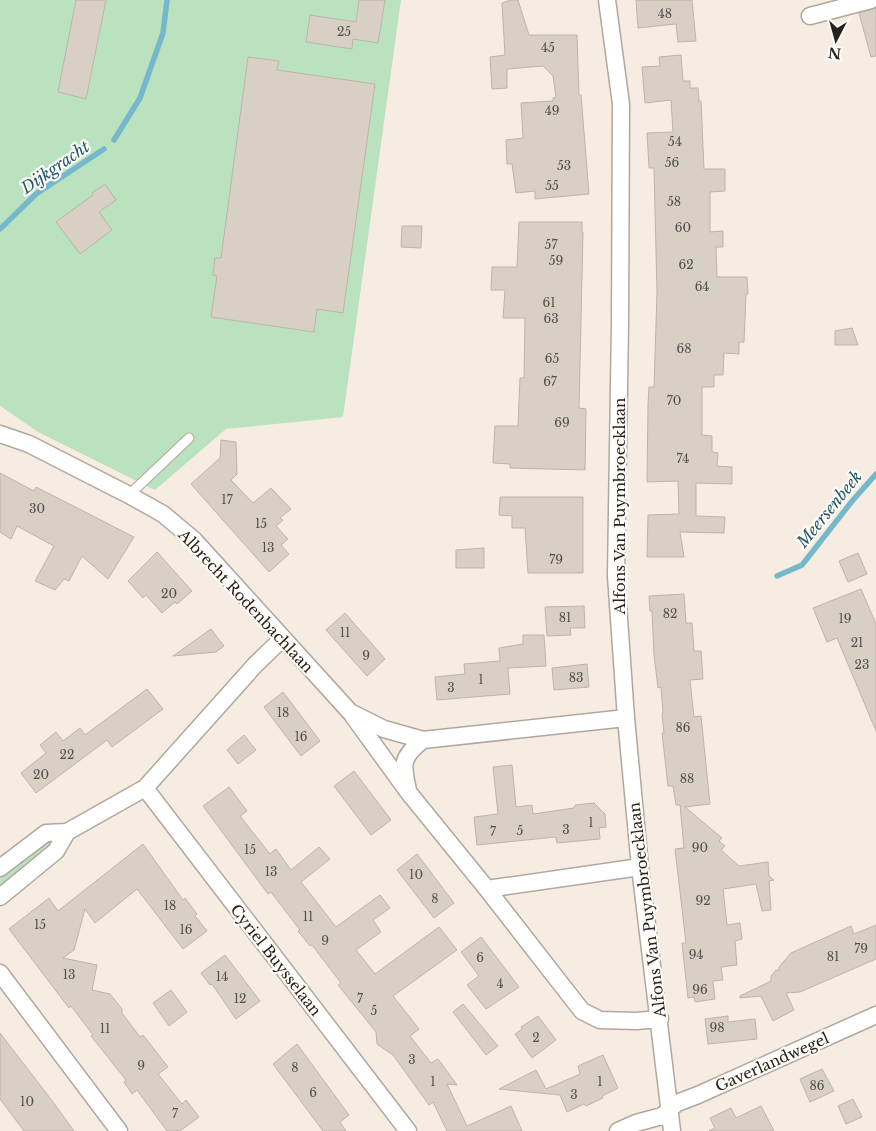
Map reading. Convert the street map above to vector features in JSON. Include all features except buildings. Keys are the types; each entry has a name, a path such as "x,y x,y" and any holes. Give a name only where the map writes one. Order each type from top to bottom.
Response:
{"street":[{"name":"Alfons Van Puymbroecklaan","path":"607,0 621,104 616,576 626,718 640,867 660,1019 672,1131"},
{"path":"810,16 871,0"},
{"name":"Albrecht Rodenbachlaan","path":"0,434 29,444 129,495 162,514 194,540 350,712 408,793 487,889 582,1012 600,1020 636,1021 660,1019"},
{"path":"0,868 46,832 67,832 145,788 255,665 283,638"},
{"name":"Albrecht Rodenbachlaan","path":"350,712 384,730 422,740"},
{"path":"408,793 404,773 406,755 422,740 626,718"},
{"name":"Cyriel Buysselaan","path":"145,788 408,1131"},
{"path":"0,897 56,851 67,832"},
{"path":"487,889 640,867"},
{"path":"2,980 120,1131"},
{"name":"Gaverlandwegel","path":"618,1131 636,1123 662,1116 677,1103 698,1096 876,1015"}],"lane":[{"path":"129,495 189,438"}],"green space":[{"path":"0,0 401,0 343,417 226,429 155,490 38,432 0,406"},
{"path":"48,841 51,844 51,848 0,888 0,876"}],"waterway":[{"name":"Dijkgracht","path":"114,140 140,98 163,33 167,0"},
{"name":"Dijkgracht","path":"0,229 36,194 104,149"},
{"name":"Meersenbeek","path":"777,576 802,565 876,474"}]}
